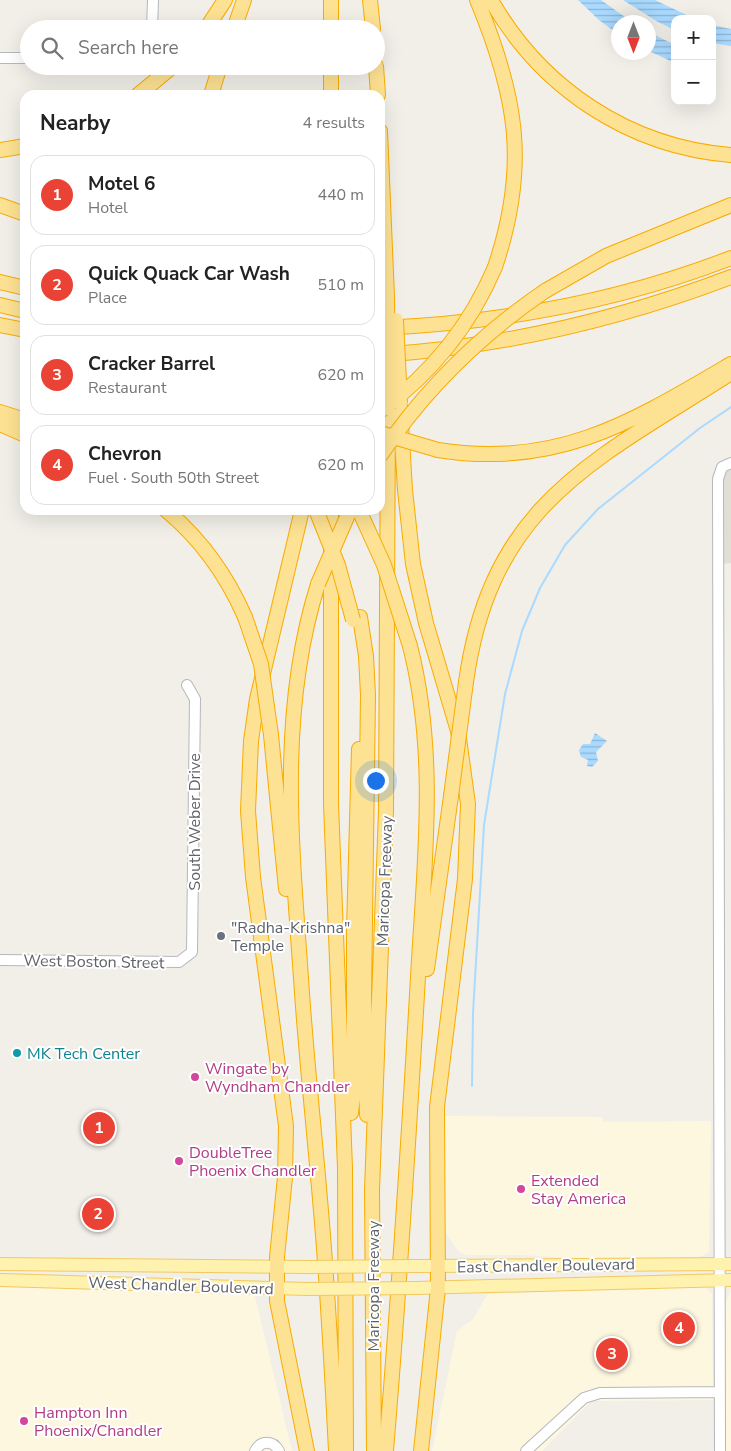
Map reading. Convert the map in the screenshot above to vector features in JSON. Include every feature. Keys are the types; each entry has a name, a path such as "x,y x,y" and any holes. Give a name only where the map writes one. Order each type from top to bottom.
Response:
{"highway":[{"path":"212,20 226,0"},
{"path":"237,20 244,0"},
{"path":"331,0 331,20"},
{"path":"370,0 372,20"},
{"path":"421,1451 438,1288 437,1107 466,865 468,804 458,731 426,623 413,564 406,499 389,408 417,382 451,345 473,311 495,267 512,203 516,165 514,128 504,72 477,0"},
{"path":"490,0 512,34 535,62 561,87 593,110 627,128 662,142 698,151 731,155"},
{"path":"144,90 162,75"},
{"path":"213,90 217,75"},
{"path":"331,75 331,90"},
{"path":"377,75 378,90"},
{"path":"0,150 20,147"},
{"path":"0,205 20,212"},
{"path":"385,449 413,411 451,368 500,323 545,291 606,256 731,205"},
{"name":"Maricopa Freeway","path":"374,1451 372,1190 386,829 391,297 385,235"},
{"path":"385,328 461,322 558,307 653,284 731,258"},
{"path":"385,354 484,343 552,331 647,307 731,278"},
{"path":"0,282 20,287"},
{"path":"0,297 20,302"},
{"path":"0,306 20,310"},
{"path":"0,325 20,329"},
{"path":"385,434 438,450 470,454 507,455 544,451 580,442 624,424 731,364"},
{"path":"416,1044 466,682 474,637 488,592 510,548 539,510 564,484 588,466 731,373"},
{"path":"0,412 20,418"},
{"path":"0,424 20,433"},
{"path":"171,515 209,555 229,585 245,617 262,670 271,735 296,993 305,1041"},
{"path":"301,515 260,684 253,726 248,811 252,869 286,1126 285,1177 277,1267 278,1301 307,1451"},
{"path":"318,515 336,558 352,620 359,662 360,708 354,930 354,1087 345,1168"},
{"path":"327,515 351,579 366,656 368,695 368,856 364,985 365,1098 372,1190"},
{"name":"Maricopa Freeway","path":"331,515 332,804 345,1168 346,1451"},
{"path":"336,1451 325,1262 305,1041 294,882 290,741 298,667 318,584 348,515"},
{"path":"360,515 384,565 410,646 423,716 429,789 416,1044 386,1451"}],"main road":[{"name":"West Chandler Boulevard","path":"0,1264 360,1267"},
{"name":"East Chandler Boulevard","path":"360,1267 725,1264"},
{"name":"West Chandler Boulevard","path":"0,1280 277,1289 362,1288"},
{"name":"East Chandler Boulevard","path":"362,1288 438,1288 725,1280"}],"street":[{"path":"152,20 153,0"},
{"path":"0,58 20,58"},
{"path":"720,1451 719,1392 725,1264 717,513 718,479 727,465"},
{"name":"South Weber Drive","path":"186,958 192,952 193,946 195,699 187,685"},
{"name":"West Boston Street","path":"0,960 179,962 186,958"},
{"path":"526,1451 584,1398 600,1393 719,1392"},
{"path":"255,1451 260,1444 268,1442 276,1446 279,1451"}],"shaded area":[{"path":"731,468 731,563 723,564 724,475"},
{"path":"442,1116 602,1117 603,1122 711,1121 709,1252 700,1257 576,1258 524,1255 467,1255 459,1252 442,1227"},
{"path":"0,1280 253,1288 292,1451 0,1451"},
{"path":"703,1285 712,1294 713,1400 591,1401 542,1451 432,1451 457,1331 472,1320 488,1294"},
{"path":"731,1290 731,1451 726,1451 726,1301"}],"water":[{"path":"578,0 601,0 622,15 611,15 611,29"},
{"path":"623,0 655,0 687,15 671,15 671,28 656,21 656,15 647,15"},
{"path":"716,26 731,29 731,46 716,44"},
{"path":"656,36 671,43 671,61 656,54"},
{"path":"595,733 607,741 596,752 598,761 592,767 587,766 588,760 581,757 579,750 583,744 590,744"}],"waterway":[{"path":"472,1086 473,1013 484,825 505,694 522,631 540,588 565,545 598,509 700,428 731,407"}],"place":[{"name":"\"Radha-Krishna\" Temple","path":"221,936"},
{"name":"MK Tech Center","path":"17,1053"},
{"name":"Wingate by Wyndham Chandler","path":"195,1077"},
{"name":"Motel 6","path":"99,1128"},
{"name":"DoubleTree Phoenix Chandler","path":"179,1161"},
{"name":"Extended Stay America","path":"521,1189"},
{"name":"Quick Quack Car Wash","path":"98,1214"},
{"name":"Chevron","path":"679,1328"},
{"name":"Cracker Barrel","path":"612,1354"},
{"name":"Hampton Inn Phoenix/Chandler","path":"24,1421"}]}
